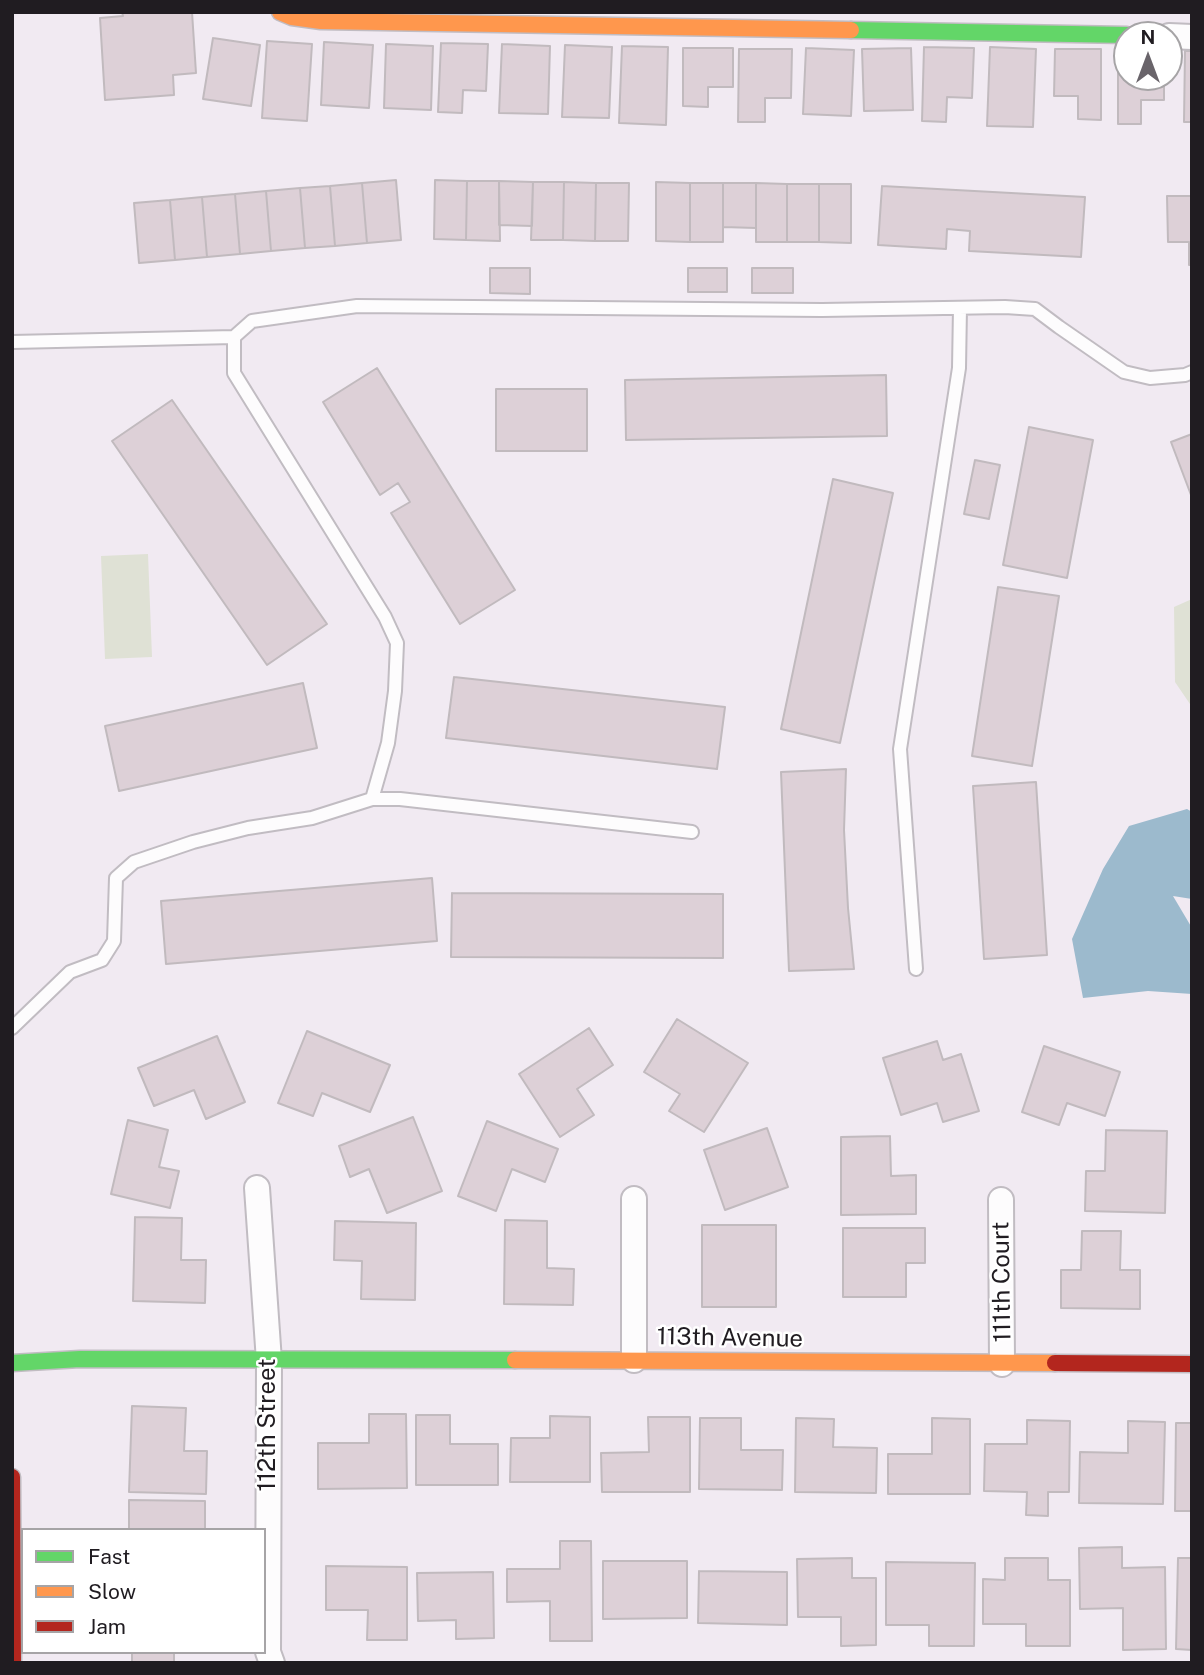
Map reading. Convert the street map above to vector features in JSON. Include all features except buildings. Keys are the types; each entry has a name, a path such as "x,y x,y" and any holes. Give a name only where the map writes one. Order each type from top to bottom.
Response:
{"street":[{"path":"280,12 292,17 321,21 1113,36"},
{"name":"112th Street","path":"257,1188 269,1361 268,1652 272,1663"},
{"path":"634,1199 634,1360"},
{"name":"111th Court","path":"1001,1200 1002,1364"},
{"name":"113th Avenue","path":"12,1363 80,1359 1192,1364"},
{"path":"12,1477 13,1663"}],"lane":[{"path":"12,342 234,337 252,321 357,306 822,310 1004,307 1035,309 1124,372 1150,378 1192,372"},
{"path":"916,969 900,749 959,368 960,307"},
{"path":"234,337 234,373 379,607 397,643 395,691 388,743 372,799"},
{"path":"12,1028 70,972 102,960 114,941 116,878 134,862 204,839 248,828 312,818 372,799 400,799 692,832"}],"shaded area":[{"path":"148,554 152,657 105,659 101,556"},
{"path":"1192,599 1192,707 1175,682 1174,607"}],"water":[{"path":"1187,809 1192,812 1192,899 1173,896 1192,928 1192,994 1148,991 1083,998 1072,939 1103,869 1129,826"}],"traffic: fast":[{"path":"851,30 1113,35"},
{"path":"12,1363 80,1359 515,1360"}],"traffic: slow":[{"path":"280,12 292,17 321,21 851,30"},
{"path":"515,1360 1055,1363"}],"traffic: jam":[{"path":"1055,1363 1192,1364"},
{"path":"12,1477 13,1663"}]}
